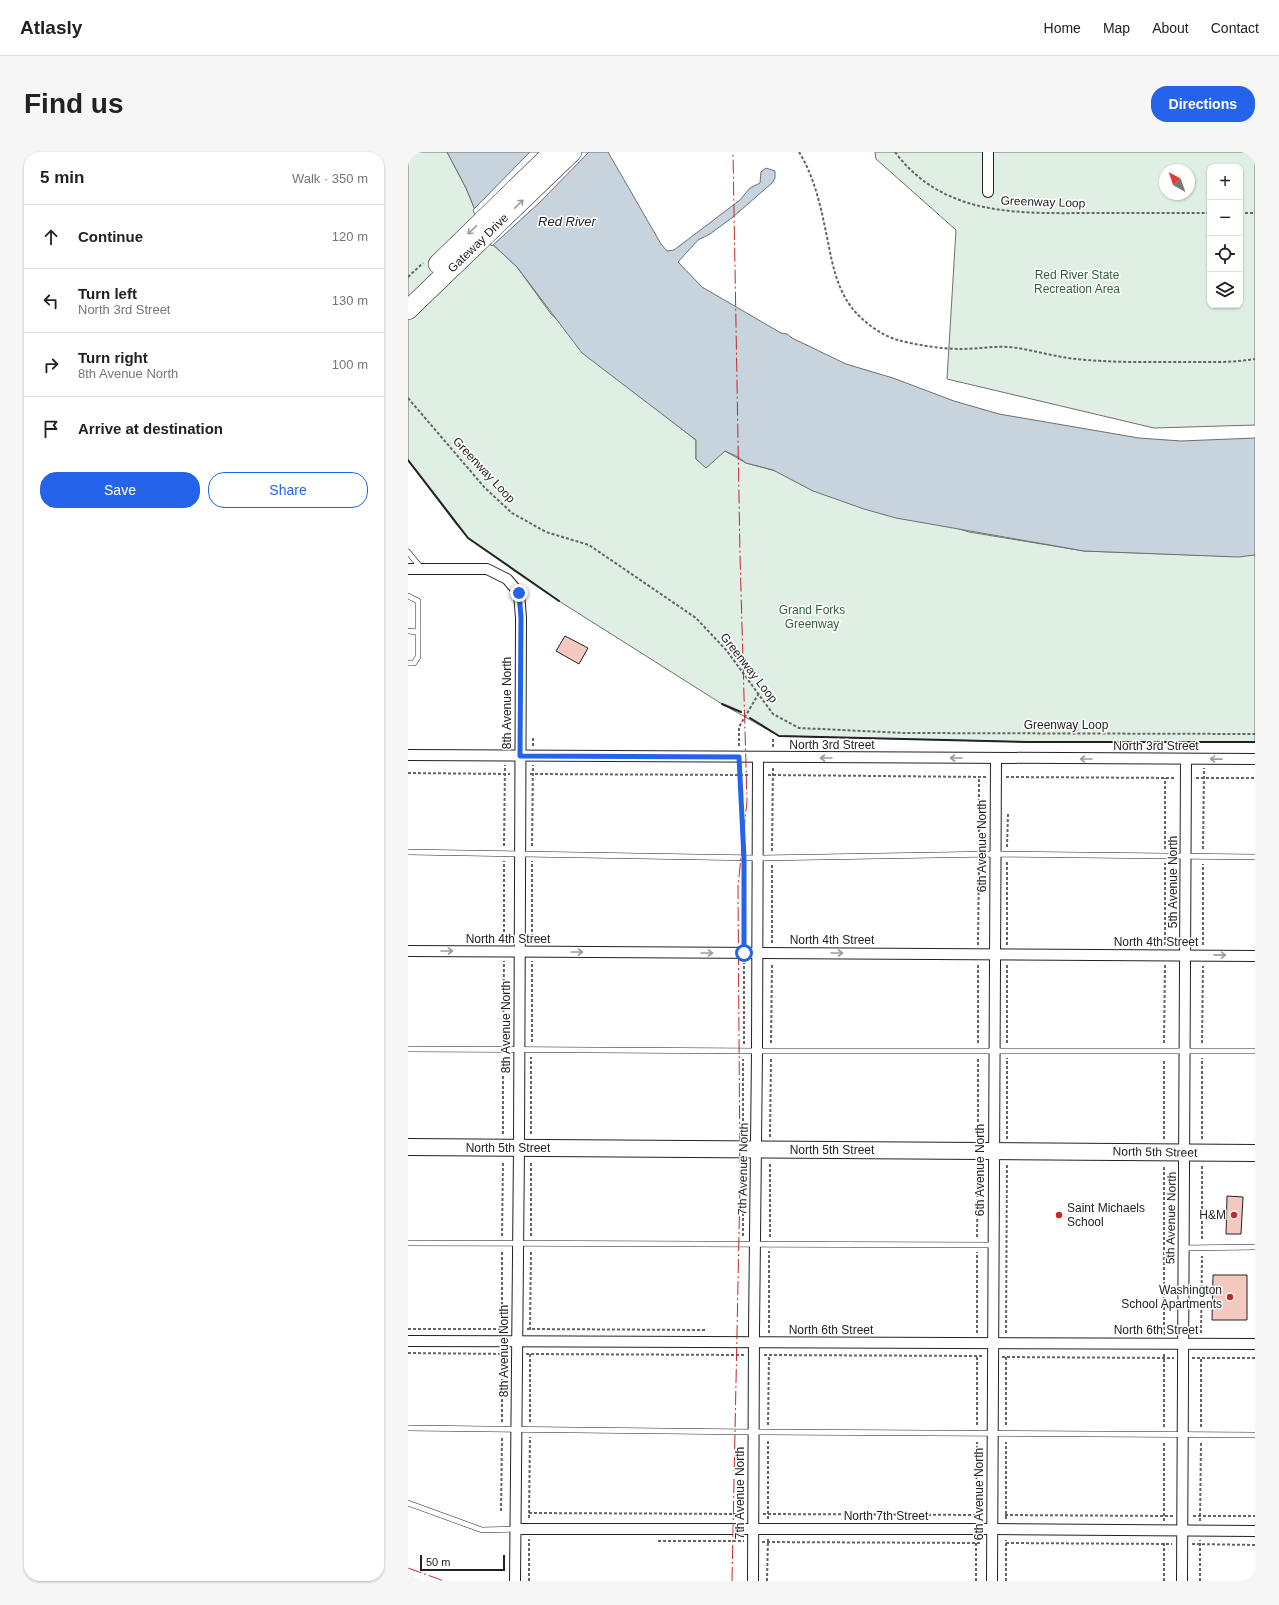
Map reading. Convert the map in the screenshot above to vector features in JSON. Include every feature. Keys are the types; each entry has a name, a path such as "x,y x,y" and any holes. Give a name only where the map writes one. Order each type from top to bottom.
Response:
{"highway":[{"name":"Gateway Drive","path":"413,297 547,164 572,152"}],"main road":[{"name":"North 5th Street","path":"408,1147 1255,1153"}],"street":[{"path":"988,152 988,192"},
{"name":"8th Avenue North","path":"408,569 487,569 507,579 519,593 521,618 519,1148 516,1341 515,1581"},
{"name":"North 3rd Street","path":"408,755 1255,759"},
{"name":"7th Avenue North","path":"753,1581 755,1245 750,1150 758,1051 758,757"},
{"name":"6th Avenue North","path":"992,1581 993,1245 1000,1151 994,1051 996,758"},
{"name":"5th Avenue North","path":"1182,1581 1186,759"},
{"name":"North 4th Street","path":"408,951 1255,956"},
{"name":"North 6th Street","path":"408,1341 1255,1344"},
{"name":"North 7th Street","path":"516,1529 753,1528 1255,1531"}],"lane":[{"path":"408,552 422,569"},
{"path":"408,596 418,601 418,657 414,663 408,663"},
{"path":"408,632 418,632"},
{"path":"408,852 744,858 979,854 1255,857"},
{"path":"408,1048 744,1051 1255,1051"},
{"path":"408,1243 993,1245"},
{"path":"1184,1248 1255,1247"},
{"path":"408,1428 1255,1435"},
{"path":"408,1503 482,1530 516,1529"}],"path":[{"path":"799,152 809,169 813,182 832,264 841,291 853,309 863,320 884,334 897,340 959,349 1008,347 1033,350 1068,358 1104,360 1154,362 1232,362 1255,359"},
{"name":"Greenway Loop","path":"895,152 925,184 941,193 984,208 1036,213 1207,213"},
{"path":"1243,213 1255,213"},
{"name":"Greenway Loop","path":"408,398 485,488 512,513 546,532 589,544 696,618 727,651 773,714 799,728 905,733 1255,734"},
{"path":"743,1245 750,1150 744,1051 744,858 739,727 759,693"},
{"path":"501,1511 505,736"},
{"path":"1008,758 1008,784"},
{"path":"1201,1343 1204,759"},
{"path":"408,773 1255,778"},
{"path":"976,1581 979,776"},
{"path":"1164,1581 1165,778"},
{"path":"1006,1581 1006,1342 1000,1151 1007,1051 1008,808"},
{"path":"743,1343 743,1355"},
{"path":"408,1353 1255,1358"},
{"path":"1200,1581 1201,1358"},
{"path":"516,1512 1255,1516"},
{"path":"742,1514 742,1541"},
{"path":"656,1541 1255,1545"}],"green space":[{"name":"Grand Forks Greenway","path":"408,152 447,152 466,188 487,239 517,267 551,314 656,409 696,440 696,459 725,451 746,463 969,532 1084,551 1222,556 1255,553 1255,742 1027,742 779,736 722,704 559,601 468,538 408,460"},
{"name":"Red River State Recreation Area","path":"875,152 1255,152 1255,425 1154,428 947,379 956,230 876,159"}],"water":[{"name":"Red River","path":"447,152 608,152 661,244 667,251 674,250 740,200 750,188 760,183 761,172 766,168 775,171 775,178 772,183 733,217 710,234 698,240 678,262 702,287 781,333 787,334 792,338 846,364 893,378 954,401 999,414 1139,438 1181,441 1255,438 1255,555 1238,557 1084,551 896,518 864,509 813,491 773,470 746,463 738,457 725,451 706,468 696,459 696,440 582,353 517,267 487,239 466,188"}],"pier":[{"path":"530,152 589,152 539,203 492,246 486,240 473,210"}],"building":[{"path":"565,636 588,648 579,664 556,651"},
{"name":"H&M","path":"1227,1196 1243,1197 1241,1234 1226,1234"},
{"name":"Washington School Apartments","path":"1213,1275 1247,1275 1247,1320 1212,1320"}],"wall":[{"path":"408,460 468,538 559,601"},
{"path":"722,704 741,712"},
{"path":"750,718 779,736 1027,742 1255,742"}],"power":[{"path":"732,1581 740,1184 738,886 747,801 740,555 733,152"},
{"path":"408,1568 444,1581"}],"place":[{"name":"Saint Michaels School","path":"1059,1215"},
{"name":"H&M","path":"1234,1215"},
{"name":"Washington School Apartments","path":"1230,1297"}],"route":[{"path":"519,593 521,618 520,756 739,757 744,858 744,953"}]}
